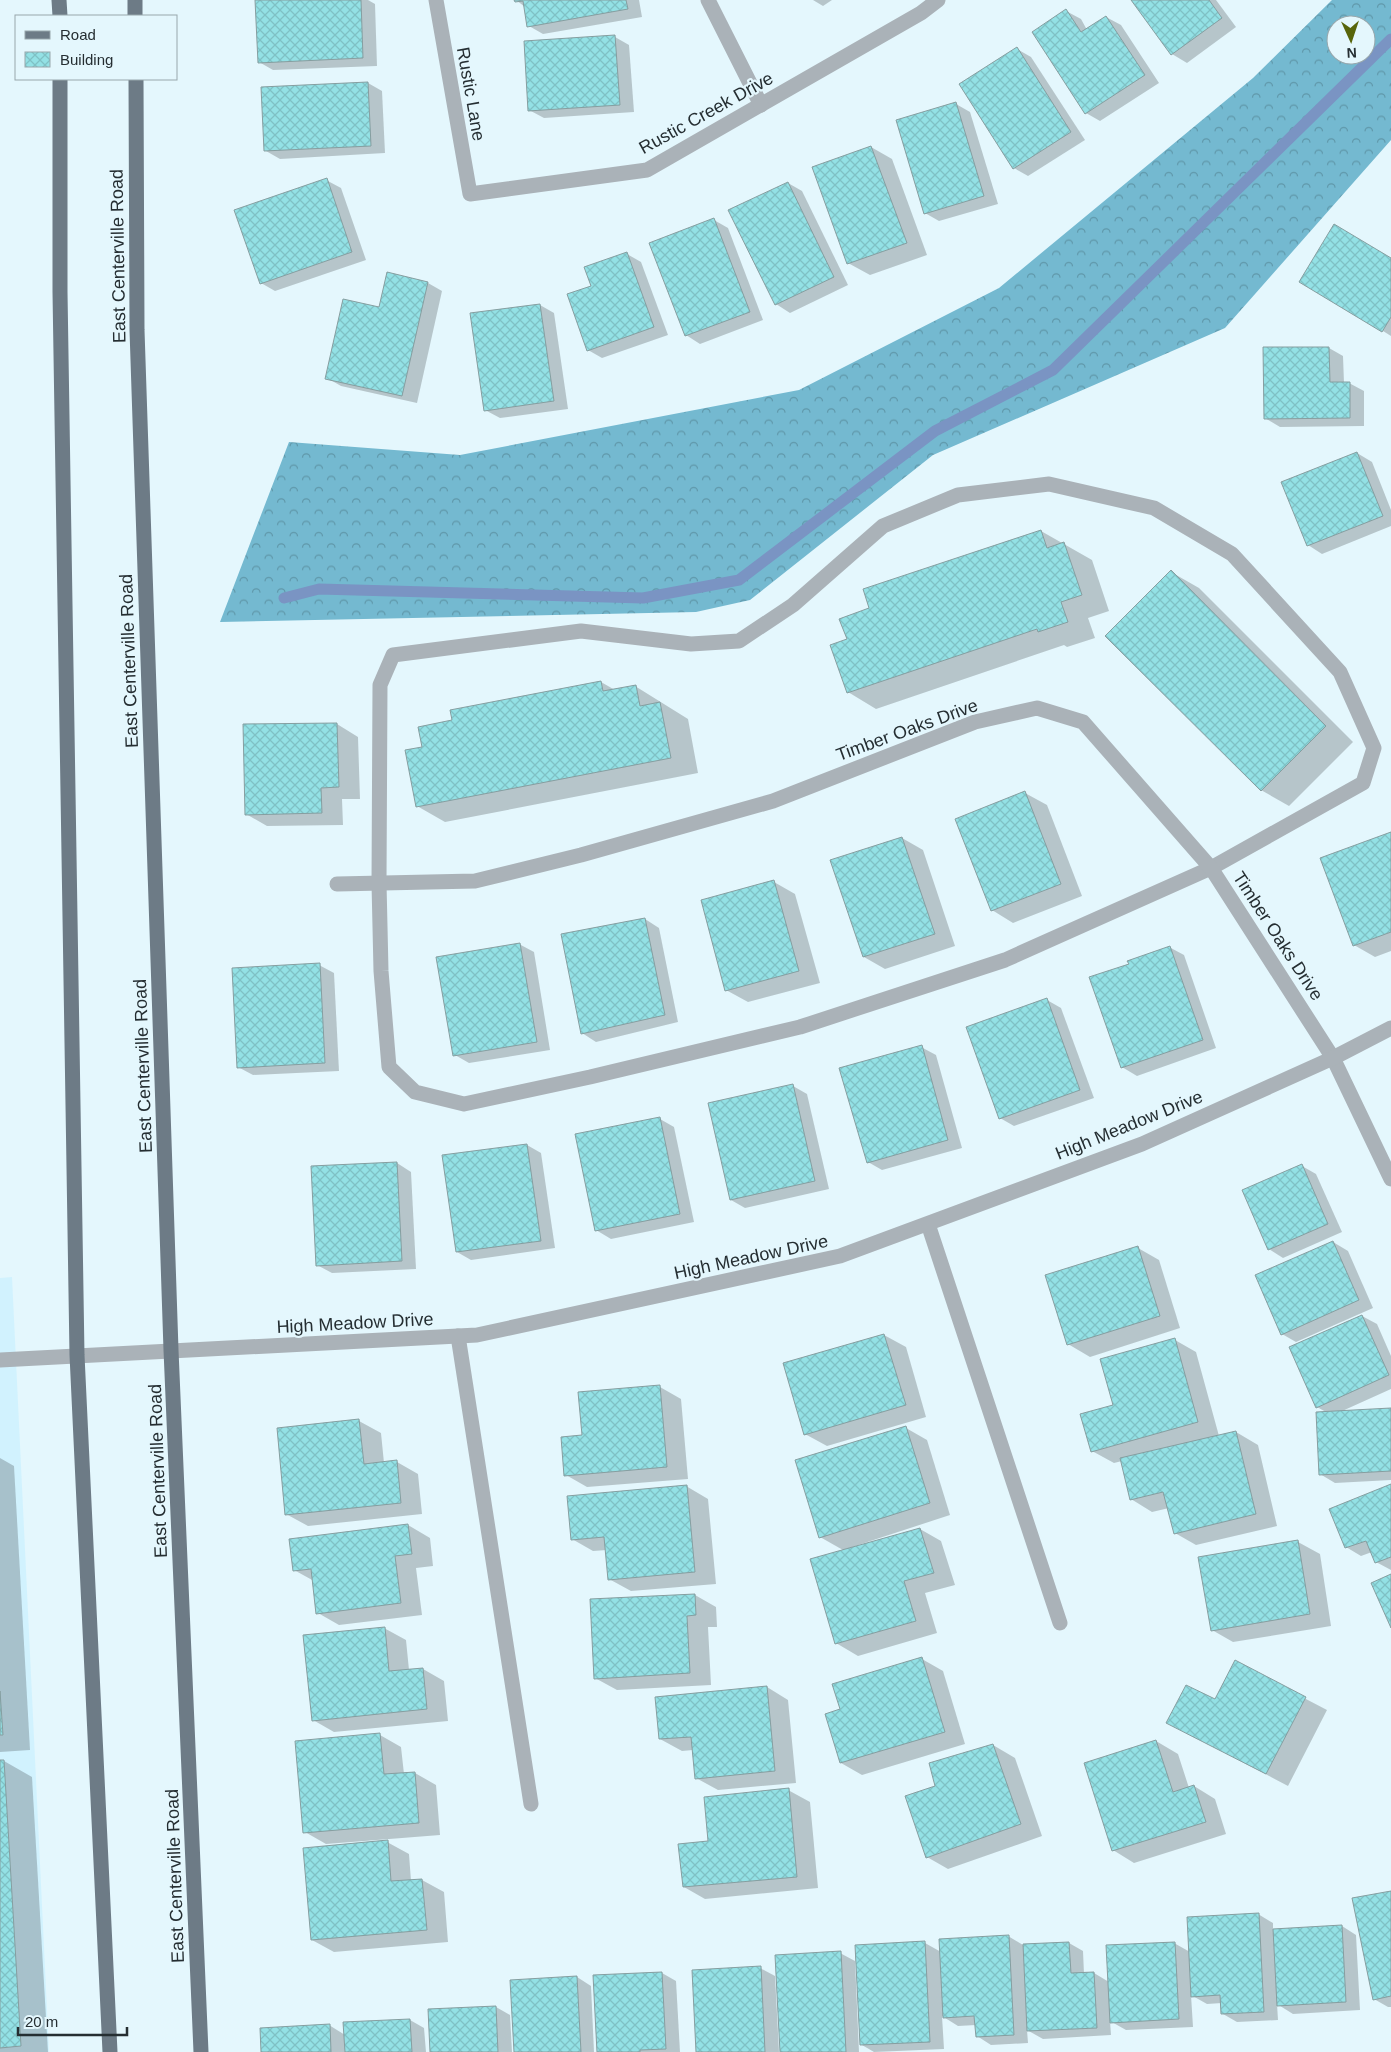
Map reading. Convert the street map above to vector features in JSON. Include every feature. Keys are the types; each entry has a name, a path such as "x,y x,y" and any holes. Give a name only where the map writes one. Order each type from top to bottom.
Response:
{"main road":[{"path":"60,0 60,15"},
{"path":"135,0 135,15"},
{"path":"60,80 61,322 77,1355 110,2052"},
{"name":"East Centerville Road","path":"136,80 137,340 171,1350 201,2052"}],"street":[{"name":"Rustic Lane","path":"436,0 470,194"},
{"path":"708,0 761,105"},
{"name":"Rustic Creek Drive","path":"470,194 648,170 921,13 938,0"},
{"path":"1049,484 1154,508 1232,554 1340,672 1374,748 1362,783 1212,868 1005,960 800,1027 590,1077 464,1104 416,1092 389,1067 382,971 380,883 380,685 392,655 580,631 691,644 739,641 793,605 882,526 958,495 1049,484"},
{"name":"Timber Oaks Drive","path":"337,884 476,881 581,855 773,802 975,722 1037,708 1083,722 1212,868 1334,1058 1391,1179"},
{"name":"High Meadow Drive","path":"0,1360 477,1336 840,1256 1142,1144 1334,1058 1391,1028"},
{"path":"928,1224 1060,1623"},
{"path":"458,1336 530,1804"}],"shaded area":[{"path":"12,1277 49,2052 0,2052 0,1278"}],"green space":[{"path":"1332,0 1391,0 1391,140 1225,328 933,455 750,600 696,612 220,622 289,442 460,455 799,390 999,288 1253,78"}],"building":[{"path":"255,0 361,0 363,58 258,63"},
{"path":"514,0 626,0 628,9 527,27 523,1 515,2"},
{"path":"1131,0 1209,0 1222,18 1171,55"},
{"path":"1066,9 1081,32 1106,16 1145,75 1085,114 1032,32"},
{"path":"615,35 620,105 528,111 524,41"},
{"path":"1017,47 1071,132 1013,169 959,84"},
{"path":"368,82 371,146 264,151 261,87"},
{"path":"956,102 984,196 924,214 896,120"},
{"path":"871,146 907,243 847,264 812,167"},
{"path":"327,178 352,252 260,284 234,210"},
{"path":"788,182 834,277 775,305 728,210"},
{"path":"714,218 750,312 685,336 649,243"},
{"path":"1334,224 1391,258 1391,317 1382,332 1299,282"},
{"path":"627,252 654,327 587,351 567,294 591,286 584,267"},
{"path":"387,272 428,282 402,396 325,379 343,299 379,307"},
{"path":"540,304 554,401 484,411 470,313"},
{"path":"1263,347 1329,347 1330,382 1350,382 1350,418 1264,419"},
{"path":"1357,452 1383,516 1307,546 1281,482"},
{"path":"1041,530 1047,548 1064,542 1082,595 1061,602 1068,622 1038,632 1037,629 847,693 830,645 847,639 839,619 869,608 863,589"},
{"path":"1171,570 1326,726 1261,791 1105,636"},
{"path":"601,681 603,691 636,685 640,706 660,702 671,758 416,807 405,750 422,747 418,727 452,720 450,710"},
{"path":"337,723 339,787 321,788 322,813 245,815 243,724"},
{"path":"1025,791 1061,884 991,911 955,819"},
{"path":"1391,832 1391,932 1353,946 1320,858"},
{"path":"902,837 935,934 863,957 830,860"},
{"path":"774,880 799,971 725,991 701,900"},
{"path":"645,918 665,1015 581,1034 561,934"},
{"path":"520,943 537,1042 453,1056 436,957"},
{"path":"1170,946 1203,1040 1121,1068 1089,977 1129,964 1127,961"},
{"path":"320,963 325,1063 237,1068 232,968"},
{"path":"1047,998 1080,1090 999,1119 966,1027"},
{"path":"922,1045 948,1140 867,1163 839,1068"},
{"path":"793,1084 815,1181 730,1200 708,1103"},
{"path":"660,1117 680,1214 595,1231 575,1134"},
{"path":"527,1144 541,1241 456,1252 442,1155"},
{"path":"397,1162 402,1261 316,1266 311,1166"},
{"path":"1302,1164 1328,1224 1268,1250 1242,1190"},
{"path":"1333,1241 1359,1300 1281,1335 1255,1275"},
{"path":"1138,1246 1160,1316 1067,1345 1045,1275"},
{"path":"1362,1315 1389,1375 1316,1408 1289,1347"},
{"path":"884,1334 906,1405 804,1435 783,1363"},
{"path":"1175,1338 1198,1422 1091,1452 1080,1414 1113,1405 1100,1359"},
{"path":"660,1385 667,1467 564,1476 561,1437 582,1435 578,1392"},
{"path":"1391,1408 1391,1471 1319,1475 1316,1412"},
{"path":"359,1419 364,1464 397,1460 401,1503 285,1515 277,1428"},
{"path":"906,1426 930,1503 819,1538 795,1460"},
{"path":"1236,1431 1256,1514 1174,1534 1163,1492 1130,1500 1120,1458"},
{"path":"1391,1484 1391,1557 1375,1563 1366,1541 1345,1548 1329,1509"},
{"path":"687,1485 695,1572 608,1580 604,1537 571,1540 567,1496"},
{"path":"408,1524 412,1554 395,1556 401,1603 316,1614 311,1569 293,1571 289,1539"},
{"path":"920,1528 934,1573 904,1581 916,1621 835,1644 810,1559"},
{"path":"1298,1540 1310,1614 1211,1631 1198,1557"},
{"path":"1391,1574 1391,1628 1371,1583"},
{"path":"695,1594 696,1615 687,1616 690,1673 594,1679 590,1599"},
{"path":"385,1627 389,1671 423,1668 427,1709 312,1721 303,1635"},
{"path":"922,1657 945,1732 840,1763 825,1714 840,1709 832,1684"},
{"path":"1235,1660 1306,1697 1266,1774 1166,1723 1186,1685 1215,1699"},
{"path":"767,1686 775,1771 695,1779 691,1737 659,1739 655,1697"},
{"path":"0,1691 3,1735 0,1735"},
{"path":"380,1733 384,1774 415,1772 419,1823 303,1833 295,1741"},
{"path":"1156,1740 1173,1792 1194,1785 1206,1822 1112,1851 1084,1763"},
{"path":"993,1744 1021,1824 926,1858 905,1796 935,1786 929,1763"},
{"path":"0,1760 4,1760 21,2046 0,2048"},
{"path":"789,1788 797,1877 683,1887 678,1844 708,1841 704,1797"},
{"path":"388,1840 391,1881 422,1879 427,1930 311,1940 303,1848"},
{"path":"1391,1891 1391,1996 1373,2000 1352,1898"},
{"path":"1259,1913 1264,2012 1221,2014 1220,1995 1191,1997 1187,1917"},
{"path":"1342,1925 1346,2002 1277,2006 1273,1929"},
{"path":"1009,1935 1014,2035 976,2037 974,2016 943,2018 939,1939"},
{"path":"925,1941 930,2042 860,2045 855,1945"},
{"path":"1069,1942 1071,1973 1094,1972 1097,2028 1027,2031 1023,1944"},
{"path":"1175,1942 1179,2019 1110,2023 1106,1945"},
{"path":"841,1951 846,2052 780,2052 775,1955"},
{"path":"761,1966 765,2052 696,2052 692,1970"},
{"path":"662,1972 666,2049 640,2050 640,2052 597,2052 593,1975"},
{"path":"577,1976 581,2052 514,2052 510,1980"},
{"path":"496,2006 498,2052 430,2052 428,2009"},
{"path":"410,2019 412,2052 345,2052 343,2022"},
{"path":"330,2024 331,2052 261,2052 260,2028"}],"waterway":[{"path":"284,598 319,589 643,598 739,580 935,431 1053,370 1391,39"}]}
